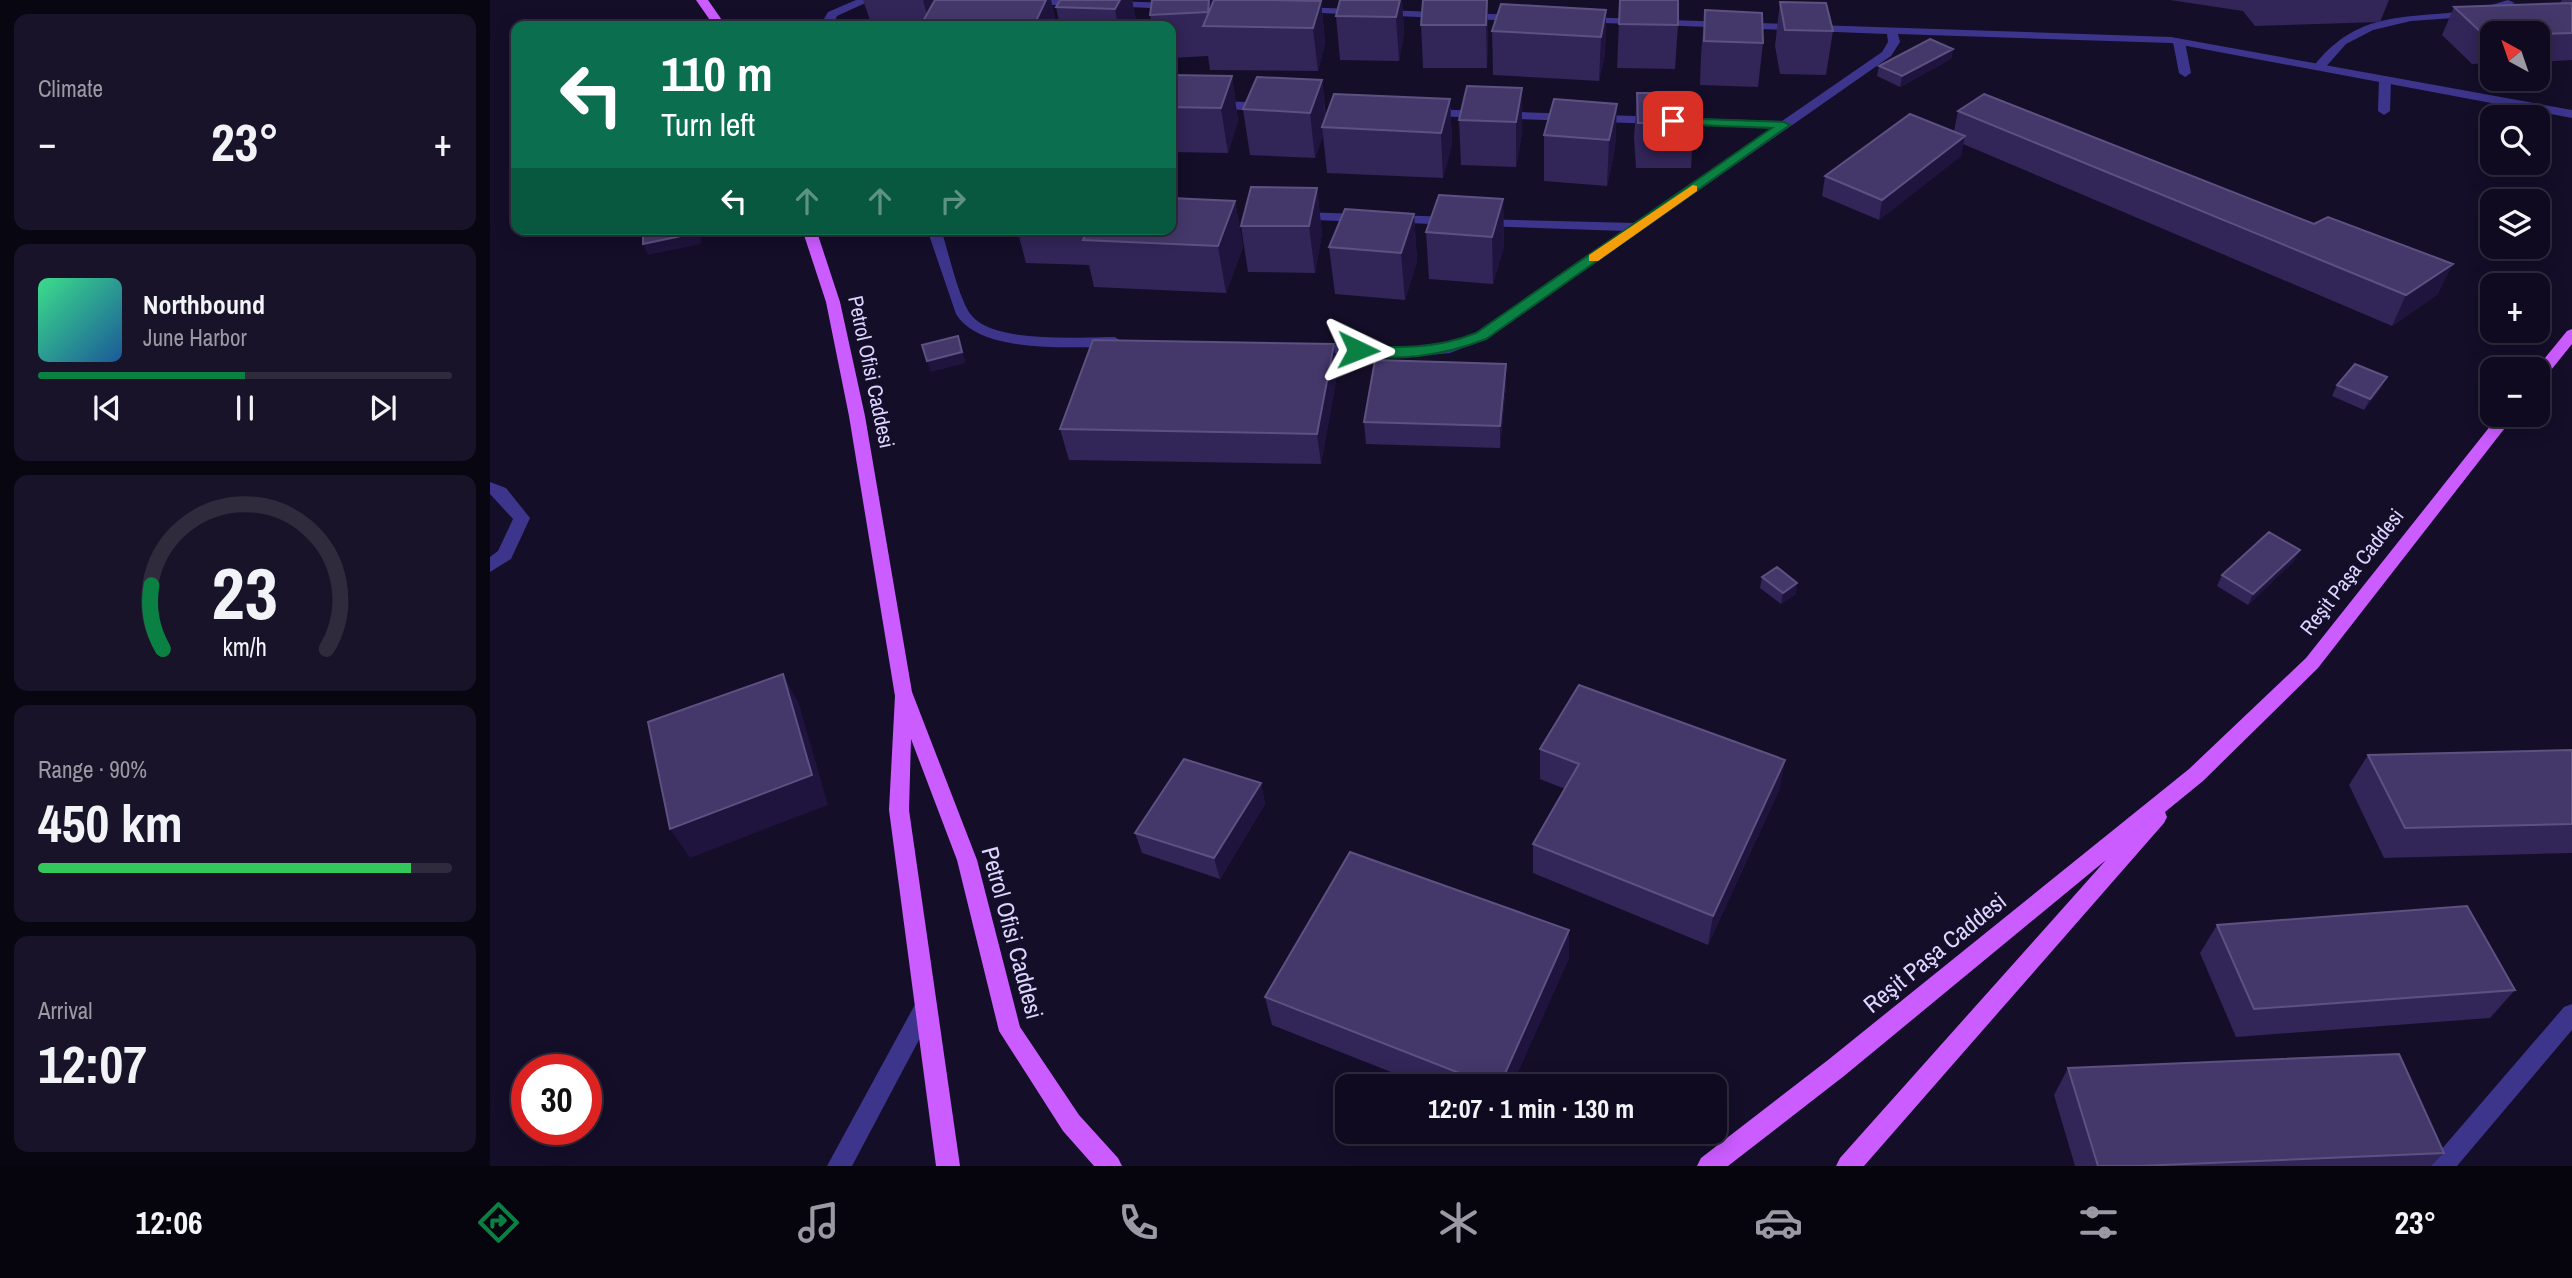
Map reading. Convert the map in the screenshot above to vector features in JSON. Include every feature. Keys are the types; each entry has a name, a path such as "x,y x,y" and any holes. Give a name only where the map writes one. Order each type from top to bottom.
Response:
{"main road":[{"path":"702,0 717,21"},
{"name":"Petrol Ofisi Caddesi","path":"811,235 833,302 857,416 903,692 967,860 1010,1031 1071,1124 1110,1166"},
{"path":"2550,362 2572,334"},
{"name":"Reşit Paşa Caddesi","path":"1709,1166 1836,1068 2192,778 2312,663 2498,427"},
{"name":"Petrol Ofisi Caddesi","path":"903,692 899,810 948,1166"},
{"name":"Reşit Paşa Caddesi","path":"1848,1166 2192,778"}],"street":[{"path":"828,21 832,14 866,0"},
{"path":"991,0 1184,6"},
{"path":"2319,67 2342,41 2369,27 2411,18 2468,15 2509,3"},
{"path":"1281,10 1530,18"},
{"path":"1571,19 2179,41 2572,114"},
{"path":"1301,348 1412,352 1450,348 1481,336 1887,54 1894,42 1892,30"},
{"path":"2179,41 2185,73"},
{"path":"2384,111 2385,80"},
{"path":"1176,103 1282,107"},
{"path":"1422,112 1784,125"},
{"path":"1281,215 1638,227"},
{"path":"936,235 966,320 986,331 1021,339 1135,342"},
{"path":"490,488 500,492 522,518 505,555 490,566"},
{"path":"839,1166 926,1006"},
{"path":"2442,1166 2572,1014"}],"building":[{"path":"935,0 1046,0 1036,21 923,21"},
{"path":"1060,0 1120,0 1115,9 1056,7"},
{"path":"1152,0 1209,0 1208,12 1150,15"},
{"path":"1214,0 1321,1 1313,28 1203,26"},
{"path":"1340,0 1400,0 1396,17 1336,16"},
{"path":"1423,0 1487,0 1486,25 1421,25"},
{"path":"1620,0 1678,0 1678,25 1619,24"},
{"path":"1780,2 1826,3 1833,31 1785,30"},
{"path":"2572,3 2572,33 2550,34 2550,21 2480,21 2480,31 2454,7"},
{"path":"1501,4 1606,10 1601,37 1492,31"},
{"path":"1705,10 1762,13 1763,43 1704,41"},
{"path":"1930,39 1953,49 1902,76 1879,66"},
{"path":"1176,75 1232,76 1221,108 1176,107"},
{"path":"1257,77 1322,80 1310,113 1243,109"},
{"path":"1467,86 1522,88 1516,122 1459,120"},
{"path":"1637,93 1691,93 1694,123 1638,123"},
{"path":"1334,94 1450,99 1441,133 1322,127"},
{"path":"1984,94 2314,224 2328,217 2453,264 2406,295 1958,111"},
{"path":"1554,99 1617,104 1609,140 1544,135"},
{"path":"1910,114 1965,136 1882,200 1825,176"},
{"path":"1251,187 1317,188 1309,226 1241,226"},
{"path":"1439,195 1503,199 1492,237 1426,232"},
{"path":"1176,198 1235,201 1218,246 1083,240 1085,235 1176,235"},
{"path":"1345,209 1414,214 1401,253 1329,247"},
{"path":"643,235 686,235 643,244"},
{"path":"958,336 962,352 927,361 922,345"},
{"path":"1093,340 1334,344 1317,434 1060,429"},
{"path":"1375,360 1506,364 1500,426 1364,422"},
{"path":"2355,364 2387,377 2370,399 2337,385"},
{"path":"2269,532 2300,550 2253,594 2222,575"},
{"path":"1777,567 1797,583 1783,593 1762,577"},
{"path":"783,674 812,775 670,829 648,722"},
{"path":"1579,685 1785,760 1713,916 1533,844 1579,764 1540,749"},
{"path":"2572,750 2572,824 2405,828 2368,755"},
{"path":"1184,759 1261,783 1214,858 1135,833"},
{"path":"1350,852 1569,930 1505,1074 1462,1074 1265,997"},
{"path":"2467,906 2515,990 2254,1009 2217,925"},
{"path":"2399,1054 2444,1153 2098,1166 2068,1068"}],"slow traffic":[{"path":"1593,258 1693,189"}],"route":[{"path":"1358,350 1412,352 1450,348 1481,336 1784,125 1673,121"}]}
